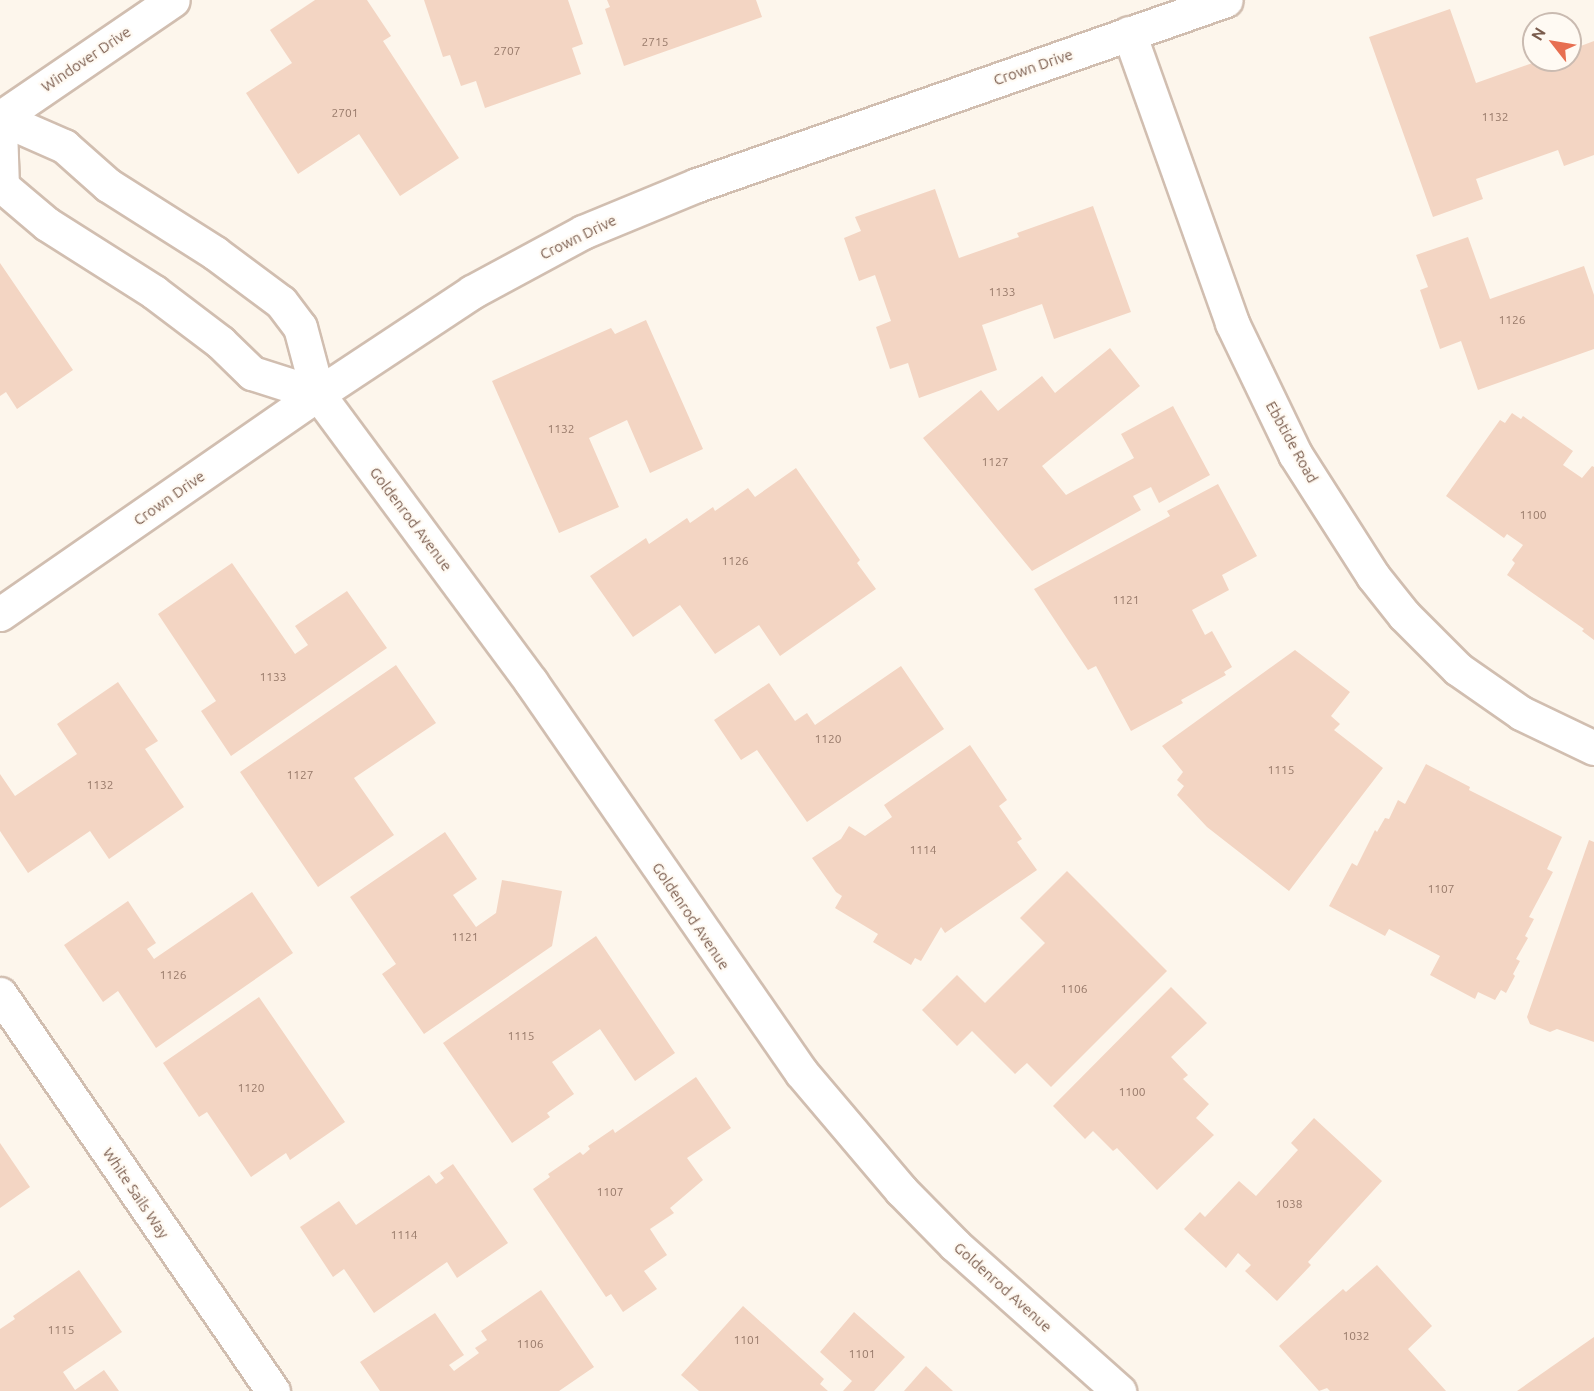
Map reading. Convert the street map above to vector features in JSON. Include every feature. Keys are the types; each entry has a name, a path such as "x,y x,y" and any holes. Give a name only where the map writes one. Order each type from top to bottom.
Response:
{"street":[{"name":"Windover Drive","path":"0,118 173,0"},
{"name":"Crown Drive","path":"0,614 318,394 472,292 583,232 697,185 1226,0"},
{"name":"Ebbtide Road","path":"1129,33 1237,333 1295,454 1373,576 1404,615 1458,669 1521,713 1594,748"},
{"name":"Goldenrod Avenue","path":"0,118 64,146 108,185 215,253 281,302 300,327 318,394 531,682 756,1010 808,1081 901,1190 955,1245 1119,1391"},
{"path":"0,126 2,186 47,224 154,292 220,342 252,373 318,394"},
{"name":"White Sails Way","path":"0,994 273,1391"}],"building":[{"path":"315,0 367,0 391,36 383,41 459,158 400,196 359,134 298,174 246,93 292,63 270,30"},
{"path":"424,0 568,0 583,44 572,48 581,74 485,108 476,81 461,86 450,55 443,57"},
{"path":"607,0 756,0 762,17 624,66 605,9 610,7"},
{"path":"1450,9 1476,83 1522,67 1522,72 1582,72 1582,46 1594,41 1594,155 1564,166 1558,150 1476,179 1483,199 1433,217 1369,37"},
{"path":"935,189 959,258 1019,237 1017,233 1093,206 1131,312 1054,339 1042,304 982,325 997,370 919,398 908,363 890,369 876,327 891,321 875,275 859,281 844,238 861,231 855,217"},
{"path":"1468,237 1490,299 1584,266 1594,295 1594,349 1478,390 1461,341 1440,349 1420,290 1428,287 1416,255"},
{"path":"0,263 73,370 17,409 6,392 0,396"},
{"path":"646,320 703,449 650,473 627,420 589,438 619,507 559,533 492,381 611,328 615,334"},
{"path":"1110,348 1140,386 1042,466 1066,495 1134,458 1121,434 1173,406 1210,475 1159,503 1151,487 1133,496 1141,510 1032,571 923,438 981,390 998,411 1042,376 1055,393"},
{"path":"1512,413 1521,419 1523,416 1573,451 1563,465 1582,478 1592,466 1594,467 1594,640 1582,631 1584,629 1507,575 1515,563 1512,560 1523,545 1507,534 1504,538 1446,496 1500,420 1505,423"},
{"path":"796,468 860,560 857,563 876,589 780,656 759,625 715,654 680,605 633,637 590,576 646,538 649,544 687,518 690,523 713,507 715,511 748,488 755,497"},
{"path":"1218,484 1257,556 1222,575 1229,590 1192,610 1205,635 1212,631 1232,667 1224,672 1226,675 1181,700 1183,703 1131,731 1096,666 1088,670 1034,589 1170,516 1167,511"},
{"path":"232,563 295,654 308,645 295,626 347,591 387,648 231,756 201,711 216,701 158,614"},
{"path":"1295,650 1350,692 1331,716 1340,724 1334,730 1383,768 1289,891 1207,827 1177,795 1184,786 1177,780 1183,772 1162,746"},
{"path":"396,665 436,723 354,778 394,835 318,887 240,772"},
{"path":"901,666 944,729 807,822 757,750 741,760 714,720 769,683 795,721 807,713 815,725"},
{"path":"118,682 158,741 145,749 184,807 109,859 90,831 28,873 0,831 0,774 15,796 77,754 57,724"},
{"path":"970,745 1007,800 999,806 1022,839 1017,842 1037,870 945,933 941,927 921,961 915,958 911,965 873,942 878,934 835,908 842,896 836,892 812,858 841,839 849,826 865,836 892,817 884,805"},
{"path":"1426,764 1470,787 1469,790 1562,837 1547,869 1553,872 1529,917 1534,919 1525,936 1528,938 1516,959 1520,961 1513,974 1515,976 1506,993 1501,990 1495,1000 1478,992 1475,999 1430,975 1440,956 1389,929 1385,936 1329,906 1352,863 1357,866 1375,830 1377,832 1385,818 1389,819 1398,800 1405,804"},
{"path":"445,832 477,879 453,895 476,927 496,913 502,880 562,891 552,946 424,1034 382,974 396,964 350,897"},
{"path":"1589,840 1594,842 1594,1042 1557,1029 1550,1032 1530,1024 1527,1017"},
{"path":"1067,871 1167,971 1051,1087 1027,1063 1015,1074 972,1031 957,1046 922,1010 957,975 985,1003 1045,943 1020,918"},
{"path":"252,892 293,953 156,1048 118,991 103,1002 64,945 128,901 156,943 147,949 154,959"},
{"path":"596,936 675,1053 635,1081 600,1029 552,1062 574,1094 547,1113 550,1117 512,1143 443,1043"},
{"path":"1171,987 1207,1023 1171,1057 1188,1075 1183,1079 1209,1104 1196,1118 1214,1135 1157,1190 1117,1148 1113,1151 1093,1131 1085,1139 1053,1106"},
{"path":"259,997 345,1122 290,1160 286,1153 251,1177 207,1112 199,1117 163,1063"},
{"path":"696,1077 731,1128 687,1158 703,1180 670,1208 674,1213 650,1229 667,1255 644,1271 657,1289 623,1312 611,1294 606,1297 533,1189 550,1177 548,1174 580,1152 583,1155 590,1149 588,1146 613,1129 615,1133"},
{"path":"1314,1118 1382,1181 1308,1262 1311,1265 1277,1301 1245,1271 1251,1265 1238,1253 1226,1268 1184,1229 1200,1212 1205,1217 1239,1181 1256,1196 1298,1150 1291,1143"},
{"path":"0,1143 30,1187 0,1208"},
{"path":"453,1164 508,1243 457,1278 447,1262 374,1313 344,1269 333,1277 300,1227 339,1201 356,1225 429,1175 436,1184 444,1178 440,1173"},
{"path":"1377,1265 1432,1326 1408,1349 1446,1391 1330,1391 1327,1388 1319,1391 1279,1346 1343,1289 1346,1292"},
{"path":"79,1270 122,1332 63,1372 75,1390 104,1370 119,1391 0,1391 0,1329 15,1319 13,1316"},
{"path":"541,1290 594,1367 559,1391 380,1391 360,1362 435,1313 464,1355 449,1365 454,1371 479,1353 475,1348 487,1340 481,1331"},
{"path":"743,1306 824,1379 820,1384 828,1391 699,1391 681,1375"},
{"path":"854,1312 905,1357 874,1391 843,1391 852,1381 820,1352"},
{"path":"1594,1337 1594,1391 1517,1391"},
{"path":"926,1366 953,1391 904,1391"}]}
